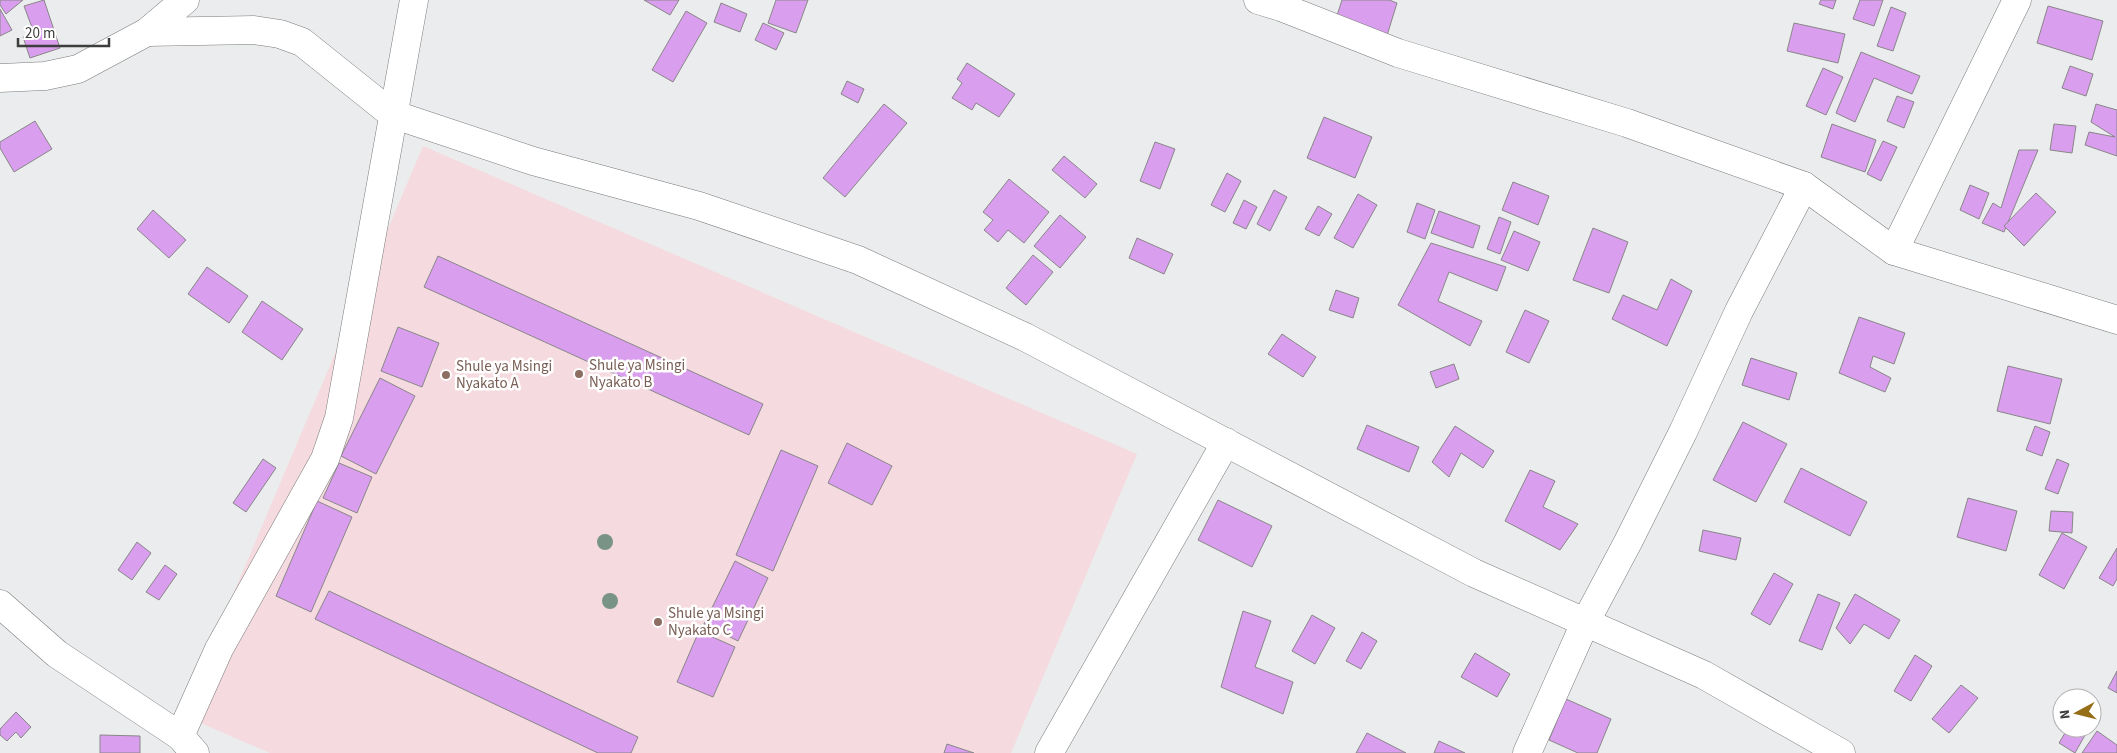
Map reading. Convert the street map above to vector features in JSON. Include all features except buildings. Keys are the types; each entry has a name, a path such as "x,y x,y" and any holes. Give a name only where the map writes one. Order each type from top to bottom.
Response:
{"street":[{"path":"0,78 45,76 78,68 147,32 185,0"},
{"path":"0,604 57,654 188,745 219,648 325,459 339,418 392,114 414,0"},
{"path":"1894,251 2017,0"},
{"path":"1274,2 1398,53 1626,122 1804,186 1894,251 2117,320"},
{"path":"147,32 254,30 280,34 302,42 392,114 533,161 699,206 858,260 1025,337 1474,573 1704,675 1842,753"},
{"path":"1527,753 1585,623 1683,432 1739,311 1804,186"},
{"path":"1048,753 1226,442"}],"shaded area":[{"path":"423,146 1137,454 1011,753 270,753 182,715"}],"place":[{"name":"Shule ya Msingi Nyakato B","path":"579,374"},
{"name":"Shule ya Msingi Nyakato A","path":"446,375"},
{"name":"Shule ya Msingi Nyakato C","path":"658,622"}]}
